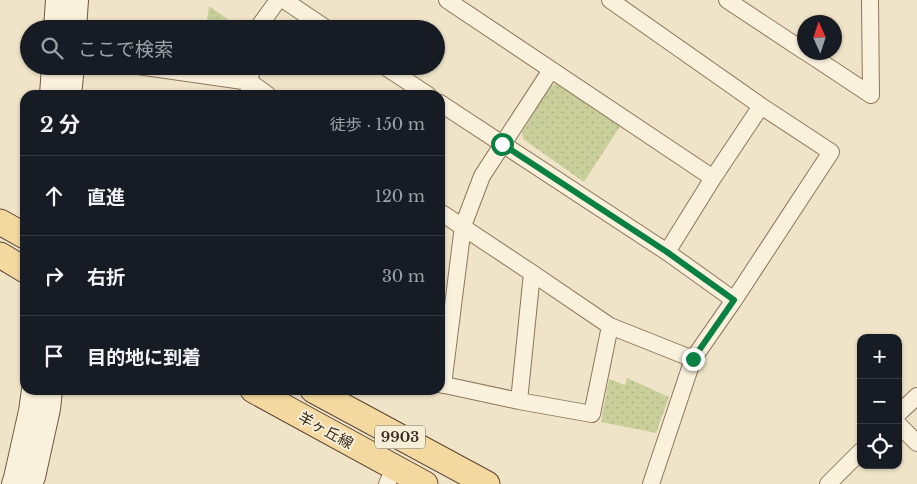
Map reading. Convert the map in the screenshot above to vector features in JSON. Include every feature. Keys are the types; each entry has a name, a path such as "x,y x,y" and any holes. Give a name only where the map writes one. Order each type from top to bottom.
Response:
{"main road":[{"path":"56,20 57,0"},
{"path":"76,20 77,0"},
{"path":"51,90 52,75"},
{"path":"71,90 72,75"},
{"path":"0,222 20,233"},
{"path":"0,255 20,267"},
{"path":"13,484 30,411 32,395"},
{"path":"31,484 49,409 50,395"},
{"name":"羊ヶ丘線","path":"261,395 391,476 425,484"},
{"name":"羊ヶ丘線","path":"322,395 487,484"}],"street":[{"path":"264,20 278,0"},
{"path":"284,0 314,20"},
{"path":"447,0 713,178"},
{"path":"610,0 761,106 831,152 693,359 651,484"},
{"path":"727,0 797,47"},
{"path":"817,60 871,95 870,0"},
{"path":"445,361 463,226 482,176 551,70"},
{"path":"205,75 250,81 262,90"},
{"path":"398,75 420,90"},
{"path":"445,106 667,252 734,300"},
{"path":"667,252 761,106"},
{"path":"445,215 610,326 693,359"},
{"path":"518,401 532,273"},
{"path":"445,385 518,401 592,414 610,326"},
{"path":"902,410 917,396"},
{"path":"902,428 917,443"},
{"path":"835,482 857,456"}],"green space":[{"path":"209,6 229,20 207,20"},
{"path":"555,84 562,84 621,125 584,182 523,139 522,132 550,87"},
{"path":"627,378 669,397 656,433 601,422 609,379 625,385"}],"route":[{"path":"502,144 667,252 734,300 693,359"}]}
